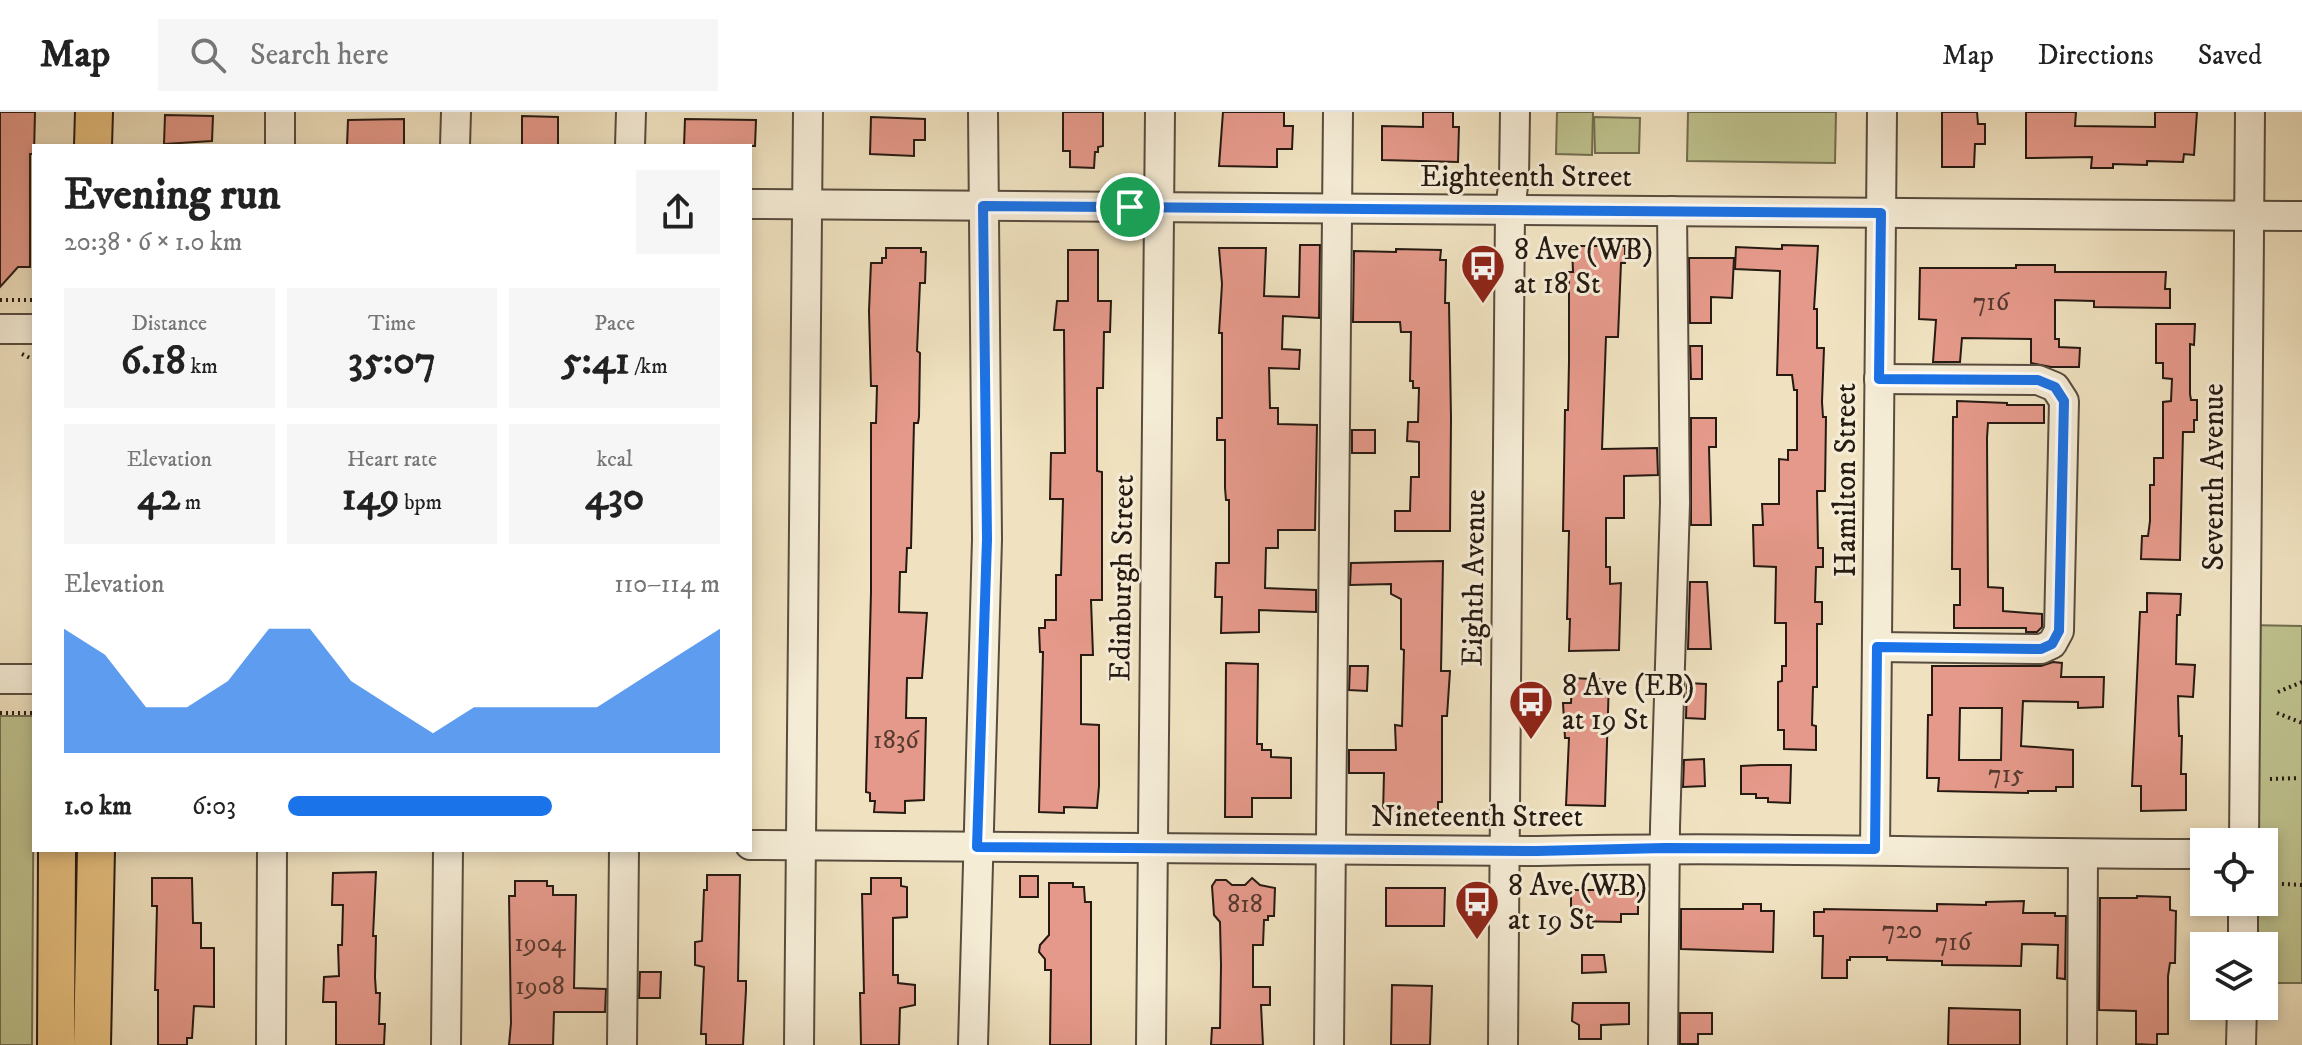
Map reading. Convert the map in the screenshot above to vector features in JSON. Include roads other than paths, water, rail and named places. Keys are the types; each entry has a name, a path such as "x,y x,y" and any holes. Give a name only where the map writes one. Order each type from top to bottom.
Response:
{"main road":[{"path":"93,144 94,112"},
{"path":"56,1045 57,852"},
{"path":"92,1045 96,852"}],"street":[{"path":"280,112 280,144"},
{"path":"455,144 456,112"},
{"path":"630,144 631,112"},
{"path":"799,1045 808,112"},
{"path":"973,1045 987,539 983,112"},
{"name":"Edinburgh Street","path":"1151,1045 1160,112"},
{"path":"1329,1045 1338,112"},
{"name":"Eighth Avenue","path":"1503,1045 1510,210 1515,112"},
{"name":"Hamilton Street","path":"1875,849 1882,112"},
{"name":"Seventh Avenue","path":"2244,828 2250,112"},
{"name":"Eighteenth Street","path":"752,204 2302,216"},
{"path":"1663,1045 1675,503 1672,211"},
{"path":"0,329 32,329"},
{"path":"1877,647 2041,649 2052,644 2059,631 2064,401 2055,387 2038,380 1879,379"},
{"path":"0,679 32,679"},
{"name":"Nineteenth Street","path":"752,845 1504,851 1875,849 2190,854"},
{"path":"271,1045 272,852"},
{"path":"446,1045 448,852"},
{"path":"622,1045 624,852"},
{"path":"2082,1045 2083,854"},
{"path":"2241,1045 2242,1020"}],"place":[{"name":"8 Ave (WB) at 18 St","path":"1483,305"},
{"name":"8 Ave (EB) at 19 St","path":"1531,741"},
{"name":"8 Ave (WB) at 19 St","path":"1477,941"}]}
